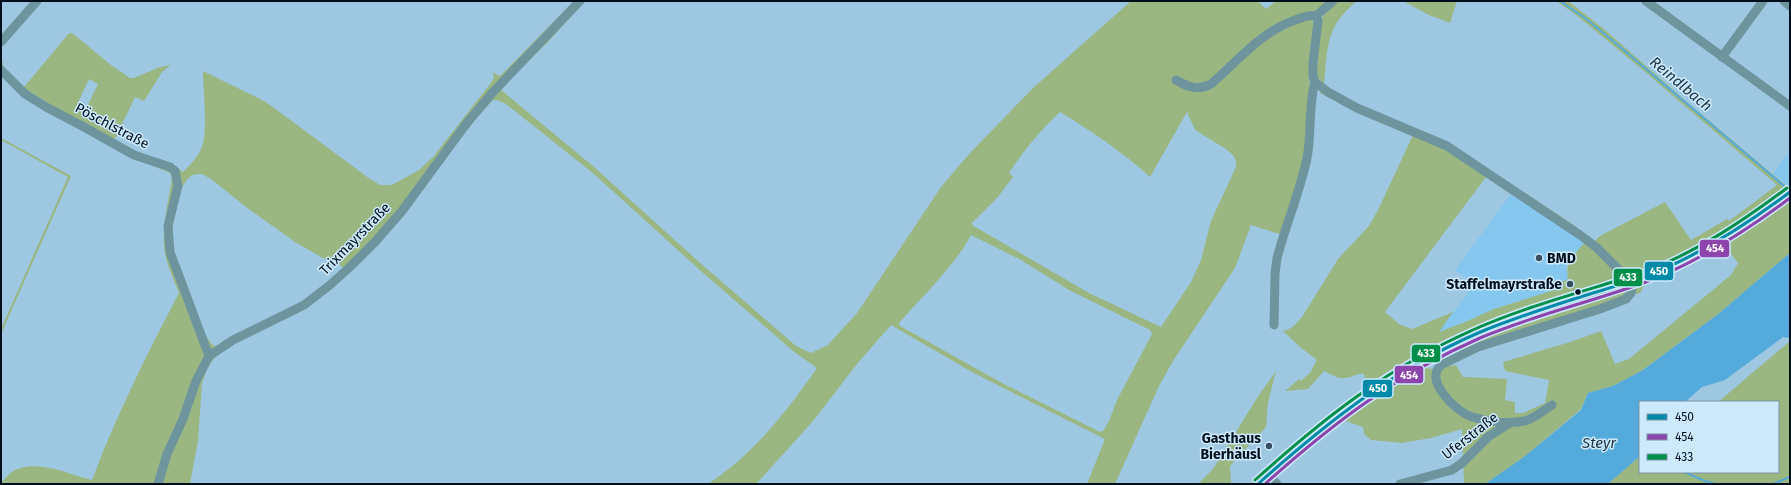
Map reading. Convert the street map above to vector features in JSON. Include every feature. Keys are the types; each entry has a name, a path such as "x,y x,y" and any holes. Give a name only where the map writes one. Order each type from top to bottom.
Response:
{"main road":[{"path":"1258,484 1315,433 1340,413 1410,367 1460,341 1505,322 1650,275 1698,253 1743,226 1790,192"}],"street":[{"path":"1,42 37,1"},
{"name":"Trixmayrstraße","path":"158,484 167,454 183,419 196,382 209,356 233,340 304,305 330,285 352,265 375,242 402,211 466,124 493,92 580,1"},
{"path":"1176,80 1186,86 1195,88 1204,87 1210,84 1250,46 1264,36 1289,22 1309,15 1316,16 1333,1"},
{"path":"1646,1 1790,106"},
{"path":"1722,56 1763,1"},
{"path":"1784,1 1790,6"},
{"path":"1274,325 1275,274 1277,258 1307,157 1311,127 1311,102 1315,82 1313,76 1313,63 1318,21 1316,16"},
{"name":"Pöschlstraße","path":"1,70 25,94 46,107 134,155 170,167 175,172 178,186 168,226 170,252 209,356"},
{"path":"1315,82 1328,92 1357,108 1436,140 1465,157 1596,247 1630,281 1632,288 1631,293 1626,299 1600,309 1478,347 1439,366 1436,376 1438,386 1445,398 1458,410 1471,417 1510,422 1529,419 1552,405"},
{"name":"Uferstraße","path":"1400,484 1452,470 1462,463 1488,437 1510,422"},
{"path":"1268,475 1277,484"}],"shaded area":[{"path":"1790,150 1790,184 1788,186 1773,174"},
{"path":"1511,194 1564,227 1584,244 1566,267 1568,279 1561,288 1494,309 1466,322 1438,332 1475,284 1455,270"}],"green space":[{"path":"574,1 585,1 548,42 500,89 594,167 699,262 796,346 811,353 828,345 857,313 941,187 970,153 1033,88 1131,1 1258,1 1266,9 1276,1 1330,1 1312,20 1314,22 1309,91 1315,101 1286,236 1251,225 1235,268 1173,361 1159,386 1115,484 1087,484 1105,439 972,372 891,325 857,364 814,420 756,484 708,484 740,460 754,446 794,400 817,368 793,351 702,272 594,174 506,104 493,100 473,122 412,203 298,313 238,340 215,357 207,369 202,383 198,441 190,484 1,484 9,474 28,466 50,468 92,480 132,385 179,293 169,268 164,249 164,227 172,178 170,173 144,162 1,74 1,56 4,68 22,86 25,86 69,33 72,33 111,65 130,78 134,78 160,67 171,65 162,72 144,101 135,97 114,141 133,152 175,166 183,172 198,154 204,139 205,120 203,71 266,102 380,185 392,185 419,170 433,157 490,84 494,78 493,72 499,76","holes":["89,79 98,84 85,111 76,107","1060,112 1106,142 1150,177 1187,112 1195,130 1233,155 1236,161 1236,167 1211,221 1201,260 1191,282 1161,327 1089,293 972,225 972,223 997,198 1013,177 1009,173 1020,156","196,174 202,174 211,179 250,210 298,244 325,259 339,264 343,268 323,287 287,311 214,346 208,339 199,322 175,260 173,250 173,221 178,198 187,180","971,235 1021,260 1069,290 1150,330 1152,334 1117,400 1109,421 1103,431 1100,432 1000,382 900,326 899,323 948,269"]},
{"path":"1336,1 1357,1 1339,20 1330,38 1324,84 1316,76 1322,18"},
{"path":"1403,1 1457,1 1450,23 1429,15"},
{"path":"1556,1 1568,1 1604,29 1687,102 1790,189 1790,253 1717,315 1643,370 1613,386 1588,393 1581,409 1524,457 1485,484 1464,484 1462,429 1431,438 1402,443 1371,440 1364,434 1363,427 1343,420 1402,381 1429,366 1428,369 1456,365 1463,377 1507,379 1505,400 1515,402 1515,413 1523,413 1545,403 1549,380 1505,371 1503,362 1601,331 1615,364 1629,359 1731,275 1738,263 1725,246 1688,265 1646,283 1640,293 1549,321 1459,354 1459,349 1499,332 1588,300 1571,293 1476,327 1411,358 1378,378 1365,380 1364,374 1361,374 1348,378 1339,378 1324,371 1308,389 1285,391 1299,379 1300,381 1310,373 1317,360 1283,331 1294,326 1302,317 1338,259 1369,226 1413,135 1358,113 1320,93 1324,84 1328,88 1517,188 1595,241 1600,236 1665,202 1691,240 1727,219 1729,221 1777,185 1644,71 1575,14","holes":["1486,177 1564,227 1584,243 1571,259 1567,273 1568,279 1559,283 1561,288 1494,309 1439,332 1453,312 1412,329 1399,324 1385,312"]},
{"path":"1,138 71,176 1,334 1,329 68,177 1,140"},
{"path":"1790,341 1790,484 1608,484 1639,457 1639,473 1779,473 1779,401 1719,401"},
{"path":"1276,371 1268,402 1266,427 1230,466 1231,484 1198,484 1213,469 1257,398"}],"water":[{"name":"Steyr","path":"1790,253 1790,338 1783,337 1725,380 1702,387 1686,401 1639,401 1639,457 1608,484 1485,484 1524,457 1581,410 1588,393 1613,386 1643,370 1717,315"}],"waterway":[{"name":"Reindlbach","path":"1560,1 1585,18 1613,41 1784,186"},
{"path":"1686,473 1716,484"},
{"path":"1773,484 1790,477"}],"transit line":[{"name":"433","path":"1255,480 1306,436 1358,396 1385,377 1443,344 1506,316 1636,275 1666,263 1720,234 1787,188"},
{"name":"450","path":"1258,484 1335,419 1389,381 1417,364 1478,333 1508,321 1639,279 1669,267 1723,238 1790,192"},
{"name":"454","path":"1265,484 1315,441 1366,402 1393,384 1450,352 1500,330 1646,282 1665,274 1721,245 1790,198"}],"place":[{"name":"BMD","path":"1539,258"},
{"name":"Staffelmayrstraße","path":"1570,284"},
{"name":"Gasthaus Bierhäusl","path":"1269,446"}]}
